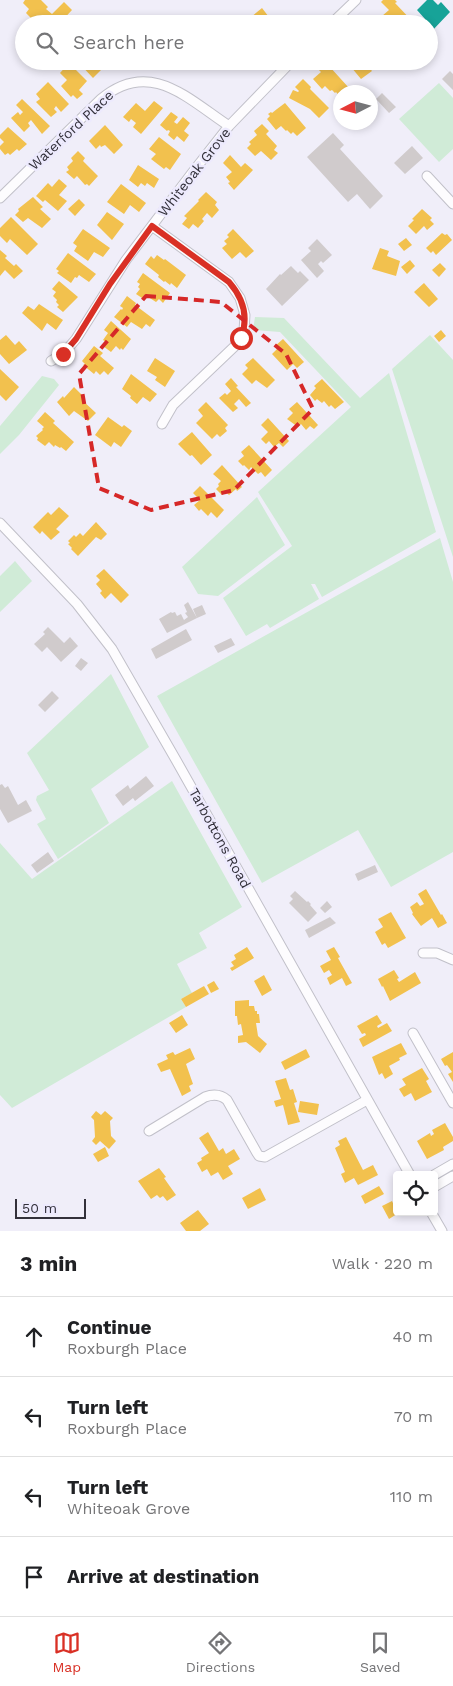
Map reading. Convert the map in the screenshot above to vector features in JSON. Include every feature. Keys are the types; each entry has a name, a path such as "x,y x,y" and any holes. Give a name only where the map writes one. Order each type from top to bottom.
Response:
{"street":[{"path":"340,15 356,0"},
{"name":"Whiteoak Grove","path":"51,361 63,354 76,339 121,268 229,126 283,70"},
{"name":"Waterford Place","path":"0,198 102,100 111,92 129,83 148,81 169,86 229,126"},
{"path":"427,176 453,204"},
{"path":"152,226 229,282 240,298 245,315 244,330 236,345 173,405 162,424"},
{"name":"Tarbottons Road","path":"0,523 77,604 112,649 408,1171"},
{"path":"423,953 437,953 453,960"},
{"path":"413,1032 453,1103"},
{"path":"149,1131 205,1097 220,1095 227,1100 257,1153 265,1157 367,1100"},
{"path":"438,1173 453,1164"},
{"path":"438,1185 453,1176"},
{"path":"433,1216 442,1231"}],"highlighted area":[{"path":"146,296 221,302 286,354 313,409 234,490 151,510 99,488 79,374"}],"green space":[{"path":"439,83 453,98 453,149 439,162 399,119"},
{"path":"255,317 284,318 360,398 389,373 436,532 322,597 315,584 311,584 319,599 270,628 267,624 246,636 223,598 292,546 258,492 351,407 280,332 253,330"},
{"path":"430,335 453,360 453,557 392,369"},
{"path":"42,376 54,379 59,385 19,435 0,454 0,426"},
{"path":"257,497 285,545 218,596 198,594 182,567"},
{"path":"440,538 453,582 453,852 391,887 358,830 262,883 157,696"},
{"path":"15,561 32,581 0,612 0,576"},
{"path":"111,674 149,747 91,789 109,823 58,859 37,824 46,819 36,800 37,796 49,790 27,753"},
{"path":"172,781 242,907 199,933 207,948 177,964 192,993 181,999 186,1007 12,1108 0,1095 0,843 32,879"}],"building: Homes":[{"path":"25,0 41,0 48,7 46,9 52,14 64,2 72,10 67,15 28,15 26,13 29,9 23,3"},
{"path":"383,0 395,0 397,2 395,3 406,15 383,15 389,10 381,2"},
{"path":"262,8 267,15 253,15"},
{"path":"63,70 76,70 87,81 79,90 83,94 77,99 73,95 71,97 61,86 67,80 60,73"},
{"path":"85,70 101,70 93,78"},
{"path":"319,70 333,70 346,85 333,85 333,91 330,91 325,86 322,89 313,79 321,72"},
{"path":"354,70 371,70 372,71 361,79"},
{"path":"303,79 329,108 319,118 310,109 289,98 293,90 299,91 295,87"},
{"path":"48,82 69,104 61,112 56,106 54,109 57,112 51,117 36,102 40,99 36,94"},
{"path":"22,99 50,126 42,134 31,120 28,123 30,126 24,132 11,118 18,112 20,115 23,112 16,105"},
{"path":"154,101 163,108 141,134 133,127 136,123 131,119 129,122 123,117 136,103 145,111"},
{"path":"285,103 306,128 297,136 293,132 291,134 286,131 281,126 276,130 267,119 270,116 268,114"},
{"path":"171,112 178,117 174,122 177,124 183,117 190,123 184,131 189,135 184,142 177,136 174,140 168,135 170,131 167,131 160,125"},
{"path":"262,124 269,131 266,134 277,146 274,150 278,153 271,160 261,151 255,156 247,148 251,144 249,142 257,135 254,131"},
{"path":"105,125 123,145 114,154 105,145 101,147 100,145 96,149 89,141"},
{"path":"8,127 27,144 19,151 17,149 10,155 8,153 5,155 0,149 4,142 0,135"},
{"path":"159,137 181,154 170,170 166,167 164,169 151,159 156,154 149,149"},
{"path":"78,151 85,158 83,161 98,176 89,186 85,185 77,176 74,179 66,172 69,170 67,167 73,161 71,158"},
{"path":"230,155 241,167 245,163 253,170 234,190 226,177 232,172 223,163"},
{"path":"138,165 159,179 154,188 147,183 145,186 141,183 138,187 129,180"},
{"path":"59,179 67,186 59,195 67,201 58,211 45,200 43,202 36,196 48,183 52,187"},
{"path":"121,184 146,203 139,212 130,205 124,214 107,202"},
{"path":"206,192 217,202 215,205 219,210 212,218 207,213 202,219 204,221 198,228 193,224 189,229 182,224 187,218 184,216"},
{"path":"33,197 43,207 40,209 51,219 42,228 28,218 23,222 15,215 19,211 18,209"},
{"path":"79,199 85,205 75,216 68,209"},
{"path":"422,209 432,218 430,220 434,224 427,230 424,226 416,234 408,226"},
{"path":"107,212 124,224 112,240 97,225"},
{"path":"11,217 38,244 27,255 10,239 7,243 0,236 0,228"},
{"path":"83,229 110,248 103,257 94,252 88,261 74,251 77,246 73,243"},
{"path":"233,229 254,251 246,258 240,252 232,259 222,248 227,244 224,241 229,237 227,235"},
{"path":"442,233 447,234 452,240 436,255 433,251 431,253 426,248"},
{"path":"406,238 412,245 404,251 398,244"},
{"path":"380,248 389,251 387,256 400,261 396,276 372,269"},
{"path":"0,250 7,256 5,258 14,266 16,264 23,271 14,279 5,270 0,276"},
{"path":"68,253 96,274 89,282 79,275 71,283 57,273 59,271 56,269"},
{"path":"157,255 186,275 177,288 171,283 170,285 164,282 158,277 159,275 145,264 151,256 154,259"},
{"path":"410,260 415,266 407,274 401,267"},
{"path":"440,263 446,269 439,277 432,270"},
{"path":"143,273 170,293 163,303 159,299 156,302 145,295 142,298 136,294 140,289 138,287 140,284 137,282"},
{"path":"59,281 78,297 63,312 57,307 59,305 53,296 56,292 52,289"},
{"path":"424,283 438,299 429,307 414,292"},
{"path":"127,296 136,303 135,305 155,320 150,327 146,324 142,329 131,322 127,327 114,317 122,310 123,308 120,306"},
{"path":"39,304 63,320 56,330 47,323 42,331 22,313 28,306 34,310"},
{"path":"111,321 131,339 123,350 116,346 111,352 103,346 106,342 103,340 108,333 104,330"},
{"path":"441,330 446,336 439,342 434,336"},
{"path":"6,335 15,345 19,341 27,350 9,364 0,354 0,340"},
{"path":"283,339 304,362 297,368 293,364 287,370 272,354 277,349 275,346"},
{"path":"94,346 103,353 100,356 114,368 108,375 104,371 100,375 96,371 94,374 83,365 85,364 82,361"},
{"path":"155,358 175,371 165,387 155,380 157,377 147,371"},
{"path":"253,358 275,380 267,388 256,380 252,384 242,374 248,368 245,365"},
{"path":"0,369 19,387 6,401 0,395"},
{"path":"131,374 157,394 150,402 143,397 137,404 122,389"},
{"path":"231,378 238,386 236,387 251,403 246,407 239,399 234,404 238,408 233,412 219,398 231,391 225,384"},
{"path":"322,379 344,402 335,409 331,405 329,407 324,401 322,403 317,399 315,401 310,395 316,388 314,386"},
{"path":"74,387 84,397 82,400 96,413 88,421 74,411 69,416 57,402 63,396 64,398"},
{"path":"206,402 228,425 225,428 227,431 220,437 217,434 212,439 196,423 203,416 198,410"},
{"path":"297,402 318,425 314,429 310,426 306,430 301,424 298,427 287,419 293,413 289,409"},
{"path":"45,412 55,421 53,423 74,442 66,451 55,445 54,447 49,442 45,446 37,440 36,436 44,427 37,421"},
{"path":"108,417 122,427 124,425 132,431 121,447 114,442 111,447 95,435"},
{"path":"268,418 289,441 283,447 279,443 274,447 269,441 266,444 261,439 268,432 261,425"},
{"path":"192,432 212,455 201,465 178,444"},
{"path":"249,445 272,470 265,477 261,472 258,474 251,467 249,470 238,461 244,456 241,452"},
{"path":"222,465 242,487 229,495 226,492 222,495 216,489 221,481 213,474"},
{"path":"200,486 224,510 217,518 211,512 208,516 201,509 199,511 194,505 200,500 193,493"},
{"path":"59,507 69,516 56,529 60,532 51,540 42,531 40,534 33,527 48,512 51,515"},
{"path":"96,522 107,534 101,540 96,537 78,556 71,549 68,541 74,535 76,537 80,533 83,536"},
{"path":"104,569 129,595 121,603 111,593 105,599 100,593 102,591 96,584 100,580 96,576"},
{"path":"426,889 447,923 438,928 432,918 421,926 412,914 410,907 417,902 420,906 424,904 418,894"},
{"path":"391,912 406,938 388,948 385,943 382,945 375,932 383,927 378,919"},
{"path":"247,947 254,958 232,971 230,968 234,966 231,962 236,959 234,955"},
{"path":"334,947 352,983 346,986 342,978 330,985 327,978 332,975 329,970 324,973 320,966 331,960 326,951"},
{"path":"394,970 399,978 397,979 399,982 415,972 421,983 390,1001 378,979"},
{"path":"264,975 272,990 262,996 254,981"},
{"path":"214,981 219,989 211,993 207,985"},
{"path":"204,986 209,994 186,1007 181,999"},
{"path":"249,1000 249,1006 254,1006 255,1011 259,1014 260,1023 256,1023 258,1036 267,1044 260,1053 246,1042 238,1043 238,1036 243,1035 241,1024 238,1025 237,1016 235,1016 235,1001"},
{"path":"182,1015 188,1025 176,1033 169,1023"},
{"path":"377,1015 382,1023 377,1026 378,1028 387,1023 392,1031 363,1047 359,1039 366,1035 365,1033 362,1034 357,1026"},
{"path":"401,1043 407,1054 389,1066 393,1074 385,1079 382,1073 379,1075 372,1057"},
{"path":"190,1048 195,1059 186,1064 193,1084 189,1086 191,1091 182,1096 170,1069 161,1072 157,1064 168,1059 166,1055 173,1052 175,1055"},
{"path":"306,1049 310,1057 285,1070 281,1062"},
{"path":"453,1052 453,1082 448,1074 452,1072 441,1059"},
{"path":"422,1068 429,1079 426,1081 432,1092 415,1101 411,1093 404,1097 399,1089 406,1085 402,1079"},
{"path":"286,1078 290,1090 293,1089 297,1102 294,1103 300,1122 288,1125 283,1105 276,1107 274,1101 281,1099 275,1081"},
{"path":"300,1101 319,1104 317,1115 298,1112"},
{"path":"96,1111 101,1115 105,1111 113,1118 110,1121 111,1136 116,1141 109,1149 100,1141 96,1145 92,1141 95,1137 94,1120 91,1117"},
{"path":"445,1123 453,1137 453,1141 443,1147 444,1150 427,1159 417,1141 430,1133 431,1136 434,1134 432,1130"},
{"path":"208,1132 219,1151 223,1148 226,1154 234,1149 240,1159 228,1166 233,1174 223,1180 218,1172 211,1176 207,1169 202,1172 197,1163 209,1153 199,1138"},
{"path":"346,1137 363,1170 373,1165 378,1175 358,1185 354,1178 345,1183 341,1174 345,1172 335,1148 340,1145 338,1141"},
{"path":"105,1147 109,1156 98,1162 93,1154"},
{"path":"159,1168 176,1195 167,1201 163,1196 160,1198 157,1195 151,1199 138,1181"},
{"path":"379,1186 384,1194 365,1204 361,1196"},
{"path":"260,1188 266,1200 248,1209 242,1198"},
{"path":"392,1201 394,1216 389,1219 382,1206"},
{"path":"198,1210 209,1224 200,1231 186,1231 180,1223"}],"building: Public":[{"path":"427,0 433,0 438,5 441,2 450,12 438,25 438,15 421,15 417,10"}],"building: Other":[{"path":"450,71 453,74 453,90 442,79"},
{"path":"382,93 396,107 389,113 378,101 378,97"},
{"path":"333,133 344,145 340,149 383,196 370,209 357,194 348,202 307,157"},
{"path":"412,146 423,158 405,174 394,163"},
{"path":"317,239 332,255 323,263 321,261 318,264 324,271 317,278 301,260 311,251 308,248"},
{"path":"291,266 298,273 300,271 309,280 282,306 266,289 280,274"},
{"path":"188,602 197,618 167,633 159,619 171,612 175,612 177,616 181,614 184,620 188,617 185,613 187,612 184,605"},
{"path":"202,605 206,614 197,618 193,609"},
{"path":"48,627 64,643 70,637 78,646 61,662 47,647 42,652 34,644 45,634 43,632"},
{"path":"186,629 192,640 156,659 151,649"},
{"path":"231,638 235,645 218,653 214,646"},
{"path":"81,658 88,663 81,671 75,666"},
{"path":"52,691 59,698 45,712 38,705"},
{"path":"146,776 154,786 135,801 133,798 123,806 115,795 128,785 130,789"},
{"path":"2,784 5,788 8,786 18,805 26,800 32,811 8,823 0,809 0,785"},
{"path":"48,852 54,861 37,873 31,865"},
{"path":"375,865 378,872 358,881 355,874"},
{"path":"295,891 311,904 317,913 308,922 289,903 293,899 290,896"},
{"path":"327,901 332,907 325,913 320,908"},
{"path":"330,917 336,923 309,938 305,930"}],"route":[{"path":"63,354 76,339 126,260 152,226 229,282 236,290 245,315 244,330 241,338"}]}
